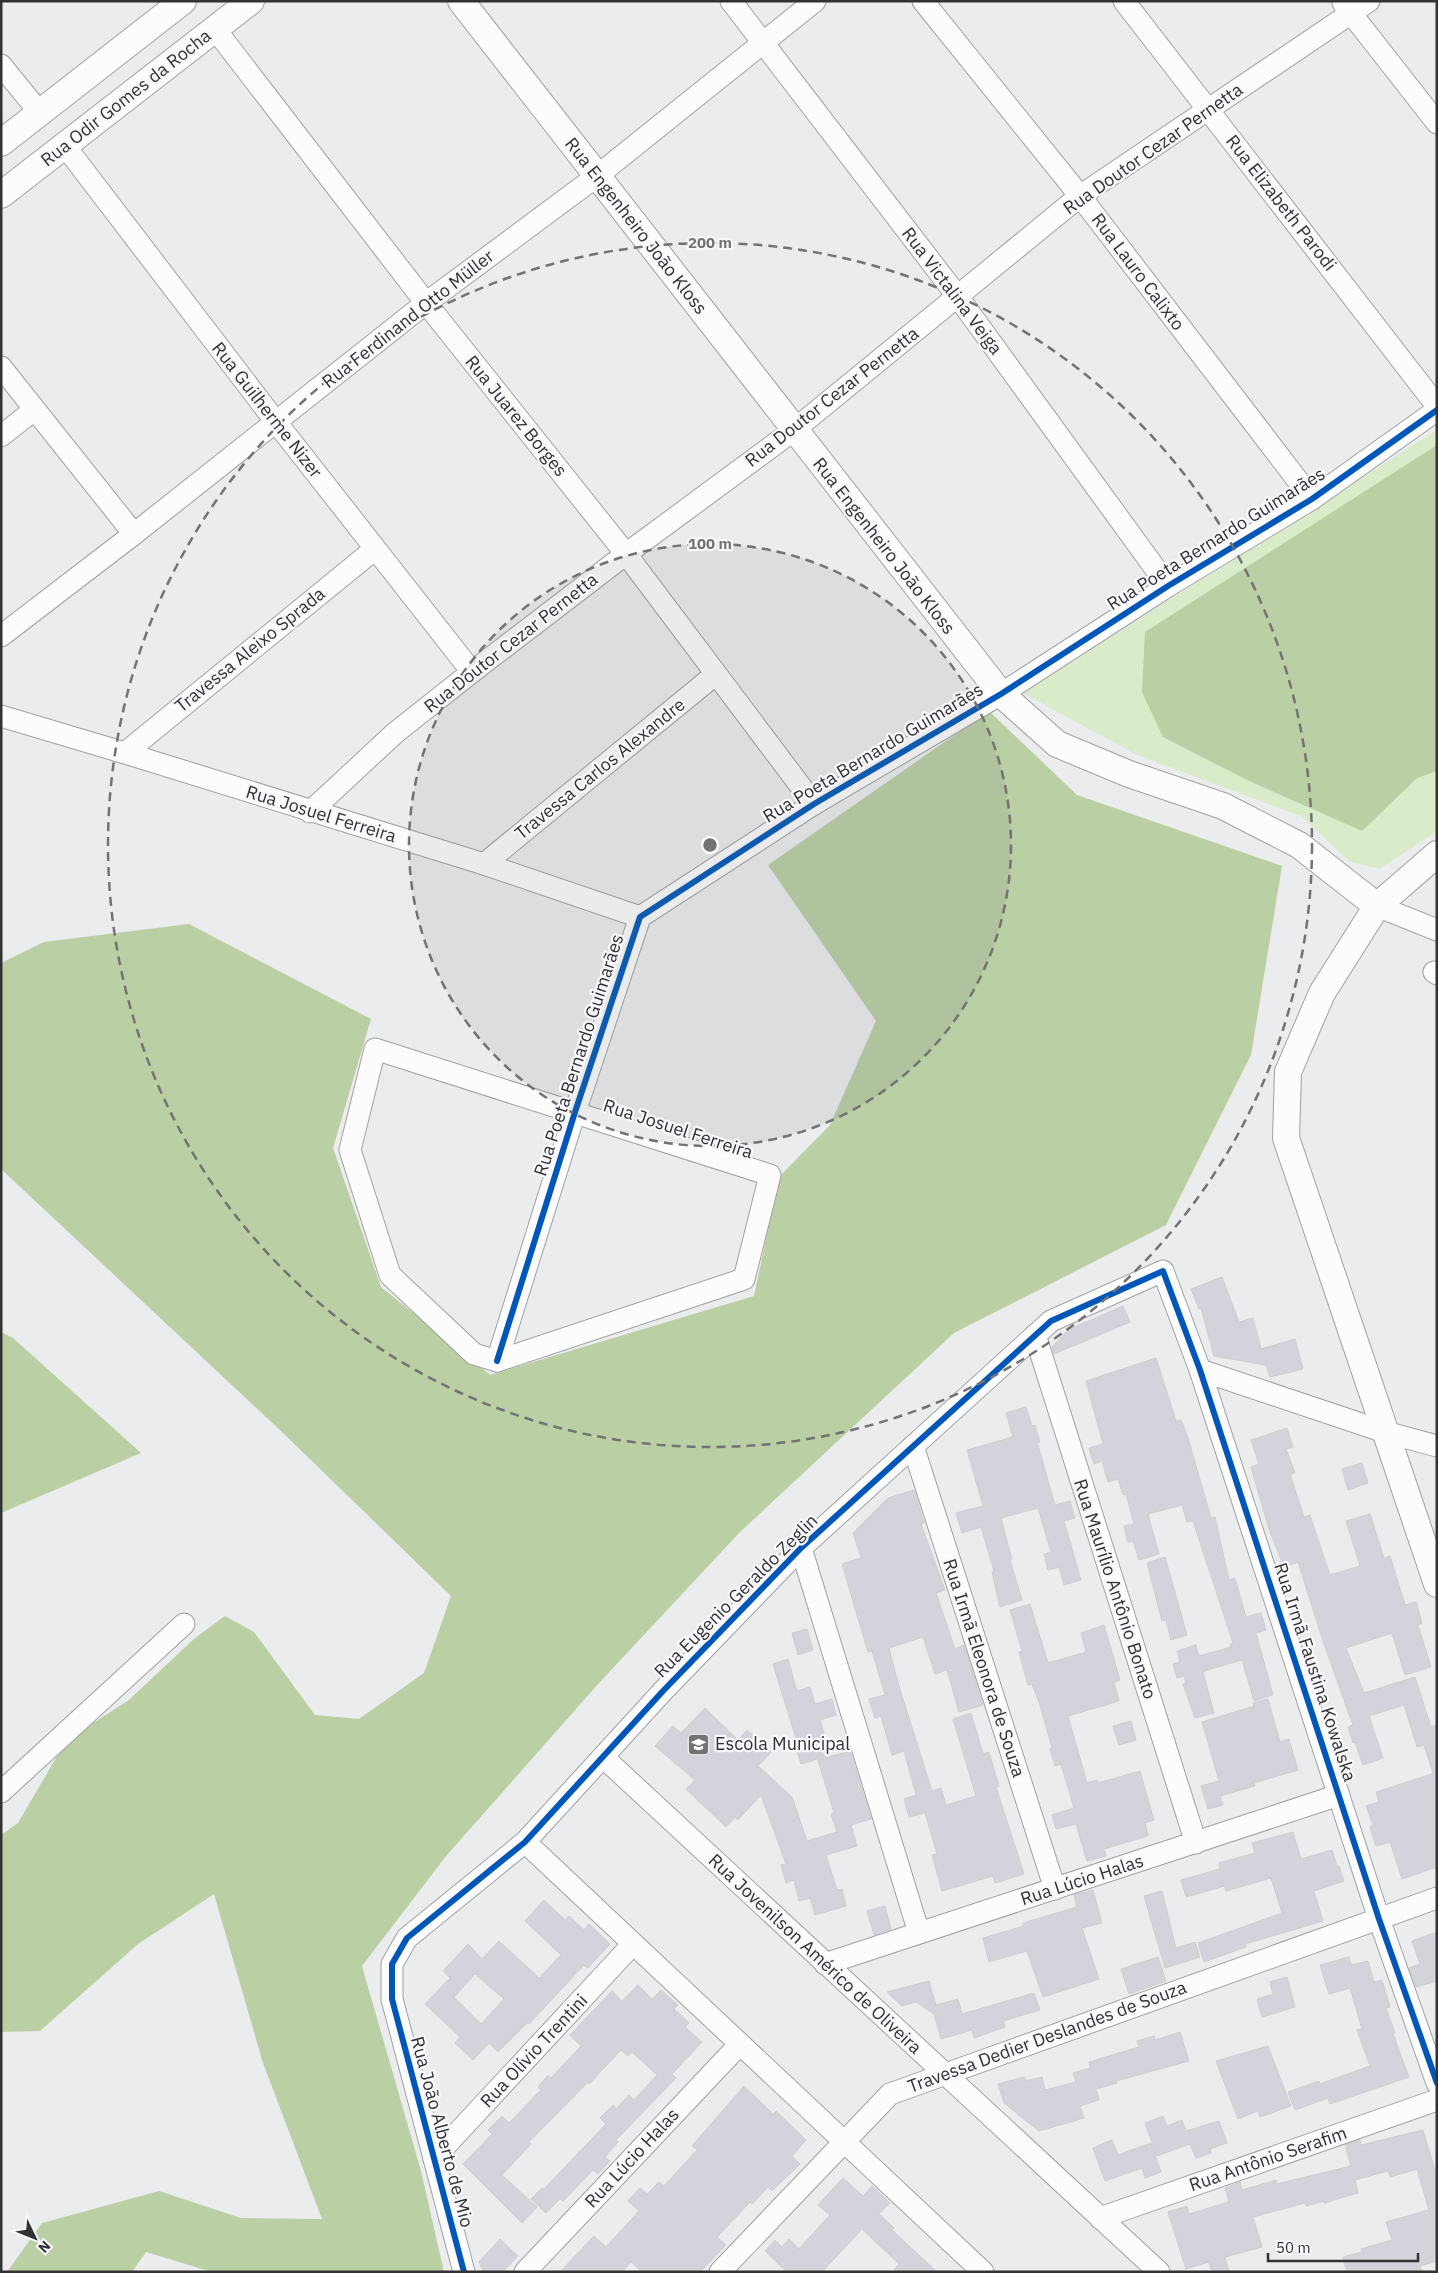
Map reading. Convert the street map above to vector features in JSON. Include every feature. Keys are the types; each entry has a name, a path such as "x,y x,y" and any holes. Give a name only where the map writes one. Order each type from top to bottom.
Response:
{"street":[{"path":"1,143 183,1"},
{"name":"Rua Odir Gomes da Rocha","path":"1,195 251,1"},
{"name":"Rua Engenheiro João Kloss","path":"461,1 1001,694 1057,744 1129,774 1222,806 1299,845 1377,906 1437,930"},
{"name":"Rua Victalina Veiga","path":"730,1 958,297 1168,586"},
{"name":"Rua Ferdinand Otto Müller","path":"1,636 426,304 597,176 815,1"},
{"name":"Rua Lauro Calixto","path":"923,1 1080,196 1312,499"},
{"name":"Rua Elizabeth Parodi","path":"1124,1 1437,406"},
{"name":"Rua Doutor Cezar Pernetta","path":"310,812 395,733 626,554 794,430 1080,196 1209,110 1346,7 1369,1"},
{"path":"1346,7 1437,123"},
{"name":"Rua Juarez Borges","path":"215,29 426,304 626,554 814,804"},
{"path":"1,65 40,113"},
{"name":"Rua Guilherme Nizer","path":"64,146 276,422 472,672"},
{"path":"1,366 134,534"},
{"path":"1,436 34,410"},
{"name":"Rua Poeta Bernardo Guimarães","path":"497,1360 575,1112 640,917 814,804 1001,694 1168,586 1312,499 1437,410"},
{"name":"Travessa Aleixo Sprada","path":"125,753 375,549"},
{"name":"Travessa Carlos Alexandre","path":"484,864 716,674"},
{"name":"Rua Josuel Ferreira","path":"1,716 484,864 640,917"},
{"path":"1437,854 1377,906 1322,993 1288,1072 1286,1138 1437,1584"},
{"name":"Rua Josuel Ferreira","path":"375,1049 575,1112 770,1175 744,1279 497,1360 474,1354 390,1275 350,1150 375,1049"},
{"name":"Rua Eugenio Geraldo Zeglin","path":"392,1999 392,1964 407,1938 525,1842 663,1691 801,1548 1051,1321 1163,1271"},
{"name":"Rua Irmã Faustina Kowalska","path":"1163,1271 1200,1370 1379,1919 1437,2083"},
{"name":"Rua Maurílio Antônio Bonato","path":"1035,1336 1196,1842"},
{"path":"1200,1370 1385,1432 1437,1446"},
{"name":"Rua Irmã Eleonora de Souza","path":"913,1446 1055,1889"},
{"path":"801,1548 919,1933"},
{"path":"1,1792 184,1624"},
{"name":"Rua Jovenilson Américo de Oliveira","path":"603,1757 1159,2272"},
{"name":"Rua Lúcio Halas","path":"825,1964 1339,1795"},
{"path":"525,1842 983,2272"},
{"name":"Travessa Dedier Deslandes de Souza","path":"732,2268 844,2141 890,2094 1437,1898"},
{"name":"Rua Olívio Trentini","path":"434,2158 634,1944"},
{"name":"Rua João Alberto de Mio","path":"392,1999 464,2272"},
{"name":"Rua Lúcio Halas","path":"525,2272 740,2044"},
{"name":"Rua Antônio Serafim","path":"1100,2218 1437,2100"}],"green space":[{"path":"1437,430 1437,831 1379,869 1349,861 1301,816 1137,755 1023,693"},
{"path":"1437,445 1437,771 1417,778 1362,831 1247,780 1163,737 1142,692 1145,632"},
{"path":"989,711 1077,795 1282,866 1251,1055 1166,1225 954,1333 740,1532 599,1683 446,1856 362,1966 421,2171 444,2272 212,2272 146,2252 132,2272 7,2272 42,2223 159,2191 241,2218 322,2219 263,2063 214,1894 138,1944 40,2031 1,2032 1,1835 18,1823 60,1751 84,1729 129,1700 195,1638 225,1616 254,1632 315,1715 359,1719 424,1673 451,1596 282,1432 1,1169 1,963 44,942 189,924 371,1019 333,1148 381,1287 490,1375 754,1296 779,1177 830,1125 876,1021 768,865"},
{"path":"1,1332 13,1338 141,1453 1,1513"}],"building":[{"path":"1222,1277 1239,1322 1253,1318 1261,1349 1295,1339 1303,1369 1270,1377 1266,1365 1214,1356 1201,1308 1199,1309 1191,1289"},
{"path":"1123,1306 1130,1322 1054,1354 1052,1347 1068,1330"},
{"path":"1156,1358 1176,1421 1181,1420 1188,1438 1211,1518 1215,1517 1229,1580 1235,1578 1246,1617 1261,1613 1266,1630 1256,1633 1273,1695 1254,1701 1242,1660 1211,1669 1203,1672 1214,1713 1195,1718 1183,1684 1186,1683 1184,1676 1177,1678 1173,1664 1180,1662 1177,1651 1196,1645 1199,1656 1231,1647 1230,1644 1233,1643 1193,1521 1187,1522 1182,1505 1148,1514 1159,1554 1139,1560 1133,1541 1128,1542 1124,1526 1134,1524 1126,1494 1123,1495 1118,1479 1108,1482 1102,1461 1094,1464 1089,1448 1103,1444 1086,1381"},
{"path":"1026,1407 1032,1426 1035,1425 1040,1442 1037,1442 1055,1505 1070,1501 1075,1518 1064,1521 1081,1580 1064,1585 1059,1567 1048,1570 1044,1554 1051,1552 1038,1508 1001,1518 1012,1559 1010,1560 1022,1600 1000,1607 992,1572 994,1571 981,1527 962,1533 956,1513 983,1506 967,1450 1013,1437 1006,1413"},
{"path":"1287,1428 1293,1447 1286,1449 1295,1473 1290,1474 1304,1517 1310,1515 1330,1575 1360,1566 1346,1521 1370,1514 1384,1558 1390,1556 1405,1605 1416,1602 1422,1623 1418,1625 1431,1667 1405,1675 1392,1633 1346,1648 1364,1693 1415,1677 1431,1727 1437,1725 1437,1867 1402,1879 1390,1842 1376,1846 1370,1827 1373,1825 1366,1806 1379,1802 1376,1792 1435,1773 1433,1773 1424,1745 1417,1747 1404,1705 1369,1716 1383,1758 1363,1765 1355,1742 1353,1743 1348,1727 1353,1725 1324,1644 1298,1562 1284,1567 1269,1529 1251,1467 1259,1464 1251,1440"},
{"path":"1362,1463 1368,1483 1348,1490 1342,1469"},
{"path":"914,1490 924,1523 921,1524 945,1590 936,1593 955,1649 964,1645 983,1705 959,1712 947,1670 935,1674 923,1637 889,1648 898,1683 932,1791 941,1788 946,1805 976,1796 953,1719 971,1713 983,1754 989,1752 999,1786 996,1787 1024,1874 995,1883 993,1876 942,1891 932,1855 937,1854 925,1813 909,1817 904,1799 916,1795 904,1751 892,1755 881,1716 875,1718 869,1699 885,1695 872,1651 868,1652 842,1564 861,1558 853,1533 888,1498"},
{"path":"1165,1557 1187,1635 1171,1640 1166,1620 1162,1621 1147,1563"},
{"path":"1030,1604 1048,1663 1086,1652 1081,1633 1104,1625 1120,1680 1114,1682 1119,1701 1068,1716 1087,1783 1097,1780 1098,1783 1140,1771 1154,1820 1145,1823 1148,1836 1104,1849 1106,1856 1087,1861 1076,1824 1056,1829 1052,1815 1074,1808 1061,1764 1055,1766 1040,1705 1032,1684 1028,1685 1019,1652 1022,1651 1010,1610"},
{"path":"807,1629 813,1650 798,1655 792,1633"},
{"path":"788,1659 797,1691 810,1687 815,1704 832,1699 836,1715 820,1720 830,1755 801,1764 796,1748 799,1748 773,1664"},
{"path":"1268,1699 1280,1742 1289,1739 1298,1770 1254,1783 1255,1786 1220,1796 1223,1805 1208,1809 1201,1786 1219,1781 1202,1722 1254,1706 1253,1703"},
{"path":"705,1708 738,1740 747,1730 771,1752 758,1766 792,1797 807,1841 837,1832 831,1814 834,1813 818,1760 850,1751 871,1819 851,1825 857,1846 826,1855 837,1890 842,1889 846,1906 815,1915 810,1898 799,1901 794,1880 786,1883 781,1865 786,1864 761,1795 738,1820 735,1817 726,1827 686,1789 695,1780 655,1746 673,1726 681,1733"},
{"path":"1131,1721 1136,1740 1119,1745 1113,1726"},
{"path":"1293,1832 1301,1859 1332,1850 1337,1866 1339,1866 1344,1881 1314,1891 1323,1921 1245,1944 1246,1947 1204,1962 1198,1943 1282,1913 1271,1878 1226,1891 1225,1886 1186,1897 1181,1880 1220,1869 1219,1863 1255,1853 1252,1843"},
{"path":"1093,1890 1102,1923 1082,1928 1099,1979 1043,1997 1027,1951 989,1962 983,1938 1024,1926 1023,1923 1077,1907 1074,1895"},
{"path":"1162,1891 1176,1948 1195,1942 1200,1957 1165,1968 1144,1896"},
{"path":"544,1900 565,1920 569,1916 584,1930 589,1924 610,1944 588,1968 584,1965 529,2024 528,2022 498,2052 489,2043 473,2060 455,2043 460,2037 425,2004 450,1978 443,1971 468,1944 482,1959 499,1941 539,1978 561,1955 525,1921","holes":["475,1974 504,1999 481,2024 454,1997"]},
{"path":"885,1906 891,1929 874,1935 867,1911"},
{"path":"1437,1932 1437,1981 1416,1987 1409,1968 1420,1964 1412,1941"},
{"path":"1158,1957 1166,1981 1129,1994 1121,1969"},
{"path":"1349,1957 1351,1965 1368,1961 1374,1982 1382,1980 1390,2007 1386,2008 1395,2033 1393,2034 1409,2077 1330,2104 1328,2098 1295,2110 1288,2092 1319,2081 1320,2084 1370,2066 1357,2030 1362,2029 1350,1988 1329,1994 1320,1965"},
{"path":"1287,1977 1295,2007 1262,2017 1257,1999 1273,1994 1270,1982"},
{"path":"929,1981 936,2005 958,1999 962,2014 1034,1993 1040,2010 1003,2021 1005,2027 974,2038 972,2030 941,2039 934,2014 916,2002 902,2006 887,1992"},
{"path":"638,1985 652,1999 661,1990 678,2005 674,2009 689,2023 685,2027 702,2042 672,2074 676,2078 616,2140 618,2142 605,2157 610,2161 598,2174 593,2170 563,2201 560,2199 546,2213 531,2199 542,2188 544,2189 606,2124 600,2118 613,2105 616,2109 629,2095 634,2100 657,2075 632,2052 628,2056 621,2050 589,2084 588,2082 529,2142 531,2144 502,2175 537,2207 522,2223 463,2164 492,2134 488,2130 502,2116 509,2123 541,2090 538,2087 548,2075 551,2078 581,2046 570,2035 612,1991 622,2001"},
{"path":"1180,2032 1189,2061 1116,2081 1117,2083 1096,2089 1099,2100 1080,2106 1084,2118 1039,2131 1004,2103 998,2084 1024,2077 1026,2081 1042,2077 1045,2090 1076,2082 1073,2073 1090,2068 1089,2062 1139,2047 1137,2041 1154,2036 1155,2040"},
{"path":"1268,2046 1291,2106 1260,2117 1258,2111 1238,2119 1216,2061"},
{"path":"744,2086 773,2114 776,2111 806,2140 792,2156 800,2164 772,2191 768,2187 752,2204 750,2202 717,2237 726,2245 700,2272 642,2272 631,2262 622,2272 560,2272 594,2236 606,2247 639,2211 628,2201 640,2188 647,2194 659,2182 664,2186 697,2150 692,2146"},
{"path":"1163,2116 1167,2126 1182,2120 1186,2131 1219,2121 1227,2143 1210,2149 1211,2153 1196,2158 1190,2144 1157,2156 1145,2123"},
{"path":"1423,2130 1437,2177 1437,2261 1420,2266 1422,2272 1347,2272 1343,2257 1362,2252 1361,2249 1392,2240 1386,2222 1429,2210 1417,2169 1390,2177 1388,2171 1355,2180 1358,2193 1324,2203 1324,2201 1306,2206 1305,2203 1253,2217 1262,2247 1225,2257 1229,2272 1212,2272 1209,2262 1186,2269 1168,2212 1187,2206 1189,2214 1229,2202 1225,2188 1240,2182 1242,2190 1276,2180 1277,2184 1351,2166 1345,2145 1360,2140 1361,2145"},
{"path":"1112,2140 1118,2155 1151,2143 1161,2172 1145,2178 1142,2168 1105,2181 1093,2148"},
{"path":"843,2178 863,2196 872,2186 890,2203 879,2214 894,2228 892,2230 937,2272 892,2272 899,2264 862,2229 822,2272 787,2272 765,2251 775,2240 782,2247 789,2239 799,2249 830,2215 818,2205"},
{"path":"500,2239 518,2256 503,2272 484,2272 479,2262"}],"cycle path":[{"path":"497,1361 575,1112 640,917 814,804 1001,694 1168,586 1312,499 1437,410"},
{"path":"464,2272 392,1999 392,1964 407,1938 525,1842 663,1691 801,1548 1051,1321 1163,1271 1200,1370 1379,1919 1437,2083"}],"place":[{"name":"Escola Municipal","path":"699,1744"}]}
